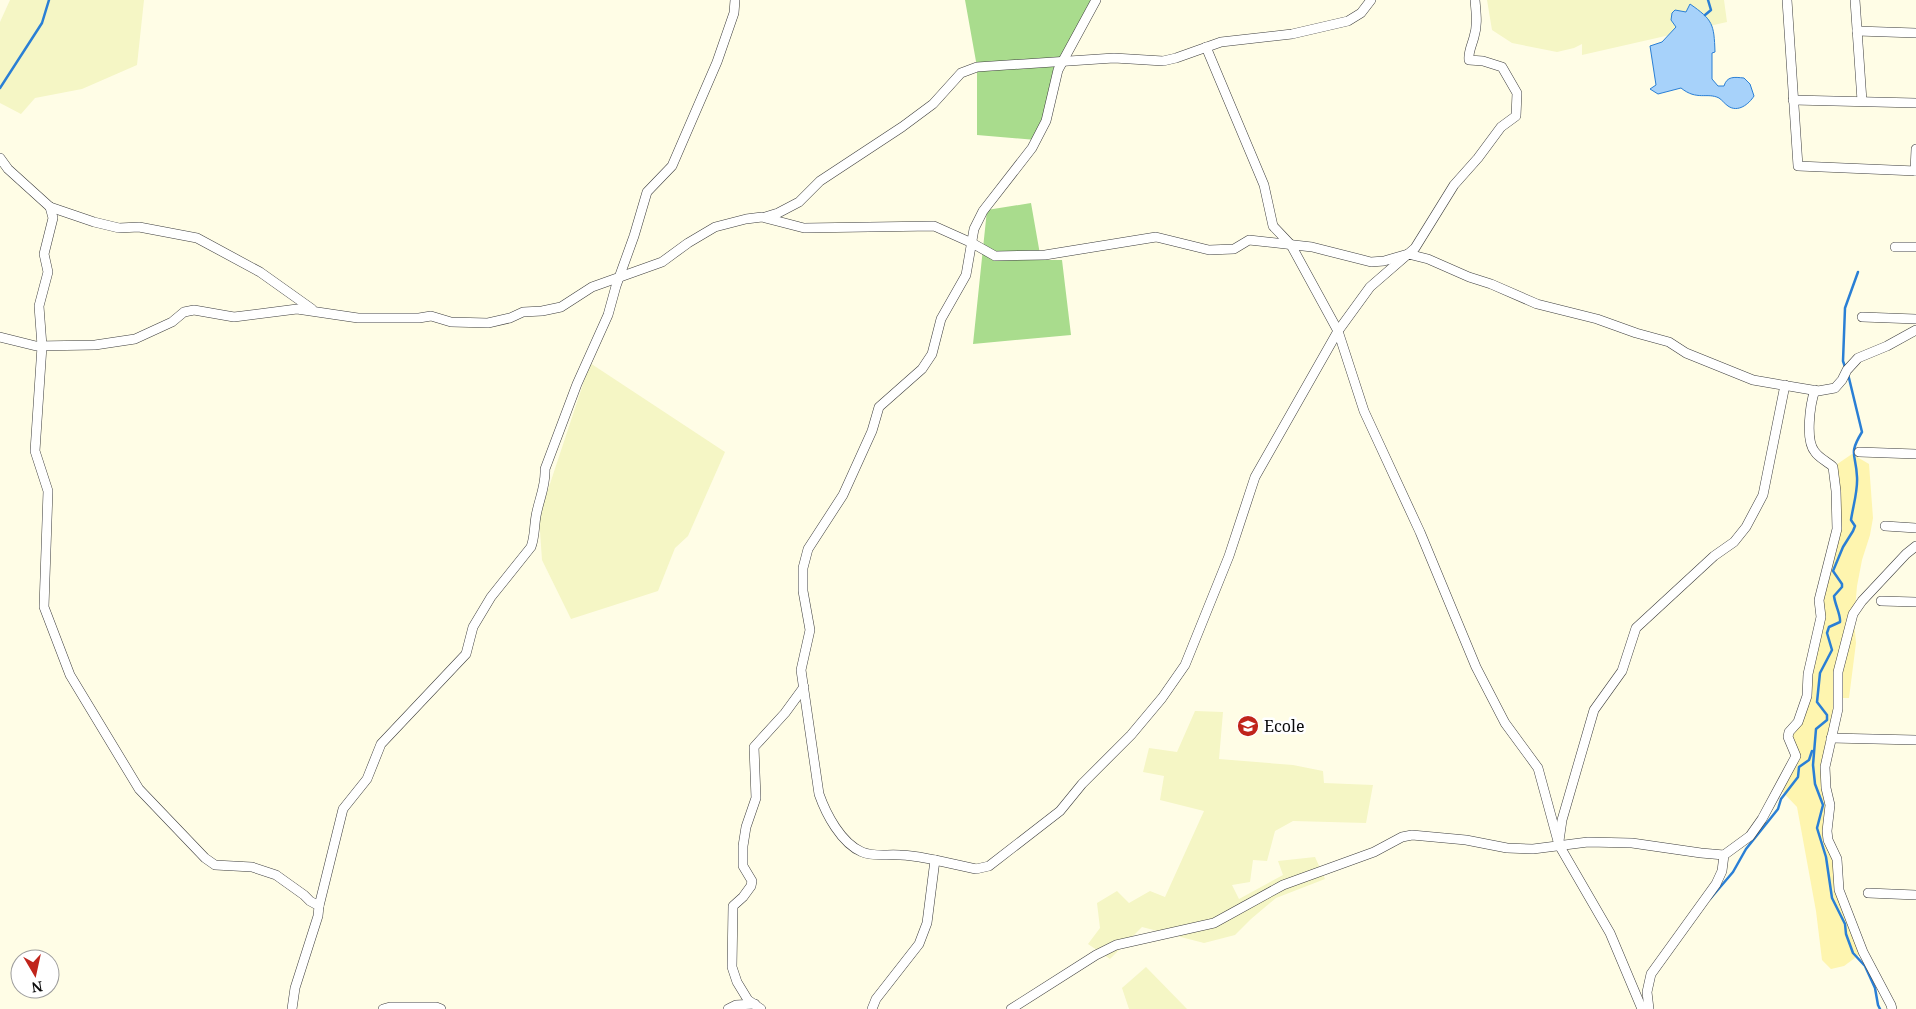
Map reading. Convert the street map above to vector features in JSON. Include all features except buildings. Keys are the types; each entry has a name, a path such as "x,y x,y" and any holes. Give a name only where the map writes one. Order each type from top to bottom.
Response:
{"street":[{"path":"292,1009 296,988 318,916 318,906 343,809 367,779 381,744 466,654 473,627 491,597 531,547 535,537 536,516 546,482 545,469 577,384 608,315 619,276 634,236 646,192 672,166 717,62 734,14 735,0"},
{"path":"1096,0 1058,70 1043,128 1032,148 983,211 974,229 966,275 941,319 932,354 922,369 879,406 872,431 843,495 808,549 803,568 803,591 810,630 801,670 819,794 835,829 861,851 876,855 901,855 935,860 976,869 989,866 1060,812 1082,784 1131,735 1162,698 1184,665 1229,556 1255,477 1338,331 1370,287 1415,248 1454,185 1478,158 1501,127 1516,116 1517,93 1502,67 1483,61 1469,60 1468,55 1475,36 1477,19 1474,0"},
{"path":"0,337 42,346 95,345 135,339 172,322 184,312 194,310 234,317 297,309 358,318 419,318 431,316 451,322 488,324 523,312 542,312 561,307 592,286 619,276 642,271 662,262 688,243 715,227 778,213 799,202 820,181 902,128 933,104 961,73 977,67 1114,58 1163,61 1221,42 1292,34 1348,21 1361,13 1371,0"},
{"path":"1787,0 1798,166 1916,171 1916,149"},
{"path":"1855,0 1862,101"},
{"path":"1857,31 1916,33"},
{"path":"1206,47 1264,185 1273,226 1292,245 1338,331 1364,410 1420,532 1476,667 1505,722 1538,768 1559,845 1610,933 1642,1009"},
{"path":"1794,100 1916,103"},
{"path":"0,158 8,169 50,207 94,222 119,228 146,228 197,238 260,272 313,310"},
{"path":"50,207 53,218 44,254 48,272 39,306 42,346 35,451 48,491 44,607 70,675 87,700 139,789 205,858 215,865 252,867 276,875 318,906"},
{"path":"762,217 804,228 934,226 972,243 995,256 1045,255 1156,237 1209,250 1234,249 1249,240 1312,247 1370,262 1384,261 1408,254 1428,259 1537,304 1597,319 1669,342 1686,353 1753,380 1814,390 1834,388 1842,380 1846,370 1858,358 1887,346 1916,330"},
{"path":"1895,246 1916,247"},
{"path":"1862,317 1916,318"},
{"path":"1559,845 1562,820 1594,710 1622,671 1636,628 1714,556 1734,542 1746,527 1763,495 1785,385"},
{"path":"1011,1009 1096,955 1116,945 1214,923 1284,885 1307,875 1340,866 1374,852 1402,837 1466,840 1507,848 1533,849 1588,842 1632,843 1724,855 1750,836 1762,819 1796,756 1788,737 1789,732 1798,722 1807,696 1808,674 1821,617 1818,600 1837,529 1833,467 1814,452 1809,433 1814,390"},
{"path":"1859,452 1916,454"},
{"path":"1885,526 1916,528"},
{"path":"1892,1009 1863,952 1839,890 1837,859 1828,840 1827,831 1830,805 1826,788 1826,767 1838,709 1838,672 1853,614 1862,600 1916,546"},
{"path":"1881,601 1916,602"},
{"path":"758,1007 748,1000 737,982 732,967 733,906 751,886 752,881 743,866 743,846 746,827 756,798 754,747 785,713 804,687"},
{"path":"1831,738 1916,740"},
{"path":"1649,1009 1647,992 1651,974 1716,884 1722,871 1724,855"},
{"path":"872,1009 876,999 919,944 927,923 935,860"},
{"path":"1868,893 1916,894"},
{"path":"728,1009 736,1005 758,1007"},
{"path":"382,1009 390,1007 436,1007 441,1009"}],"green space":[{"path":"10,0 144,0 137,65 82,89 35,98 21,114 0,103 0,22"},
{"path":"965,0 1096,0 1058,70 1036,140 977,135 977,67"},
{"path":"1487,0 1724,0 1727,22 1582,55 1582,44 1557,52 1512,43 1492,30"},
{"path":"1031,203 1041,260 1062,260 1071,335 973,344 987,210"},
{"path":"590,363 725,452 688,536 675,548 658,591 571,619 542,560 539,517"},
{"path":"1195,711 1223,712 1219,759 1293,765 1323,771 1324,783 1373,785 1366,823 1293,821 1275,831 1267,861 1253,860 1250,882 1232,885 1239,899 1283,875 1278,861 1315,857 1325,879 1276,898 1235,935 1204,943 1142,927 1110,959 1088,944 1100,928 1097,903 1117,891 1129,903 1150,891 1165,897 1204,811 1160,800 1164,776 1143,772 1149,748 1177,752"},
{"path":"1146,967 1187,1009 1129,1009 1122,988"}],"sand":[{"path":"1852,454 1869,464 1873,518 1857,586 1854,621 1856,643 1849,698 1838,698 1825,767 1827,831 1837,859 1839,890 1863,952 1844,966 1831,969 1822,960 1816,911 1797,807 1779,788 1796,756 1788,737 1798,722 1821,617 1819,600 1833,541 1833,467"}],"water":[{"path":"1690,4 1708,19 1713,29 1715,52 1712,53 1712,79 1718,86 1724,86 1727,80 1734,77 1744,78 1750,84 1754,96 1743,107 1732,108 1715,96 1692,94 1681,88 1658,94 1650,89 1656,85 1650,46 1662,42 1676,27 1671,20 1672,13 1675,10 1686,12"}],"waterway":[{"path":"0,88 42,23 49,0"},
{"path":"1705,15 1711,10 1708,0"},
{"path":"1845,367 1843,361 1845,308 1858,272"},
{"path":"1848,374 1862,432 1854,450 1857,482 1851,520 1855,526 1843,547 1833,571 1842,584 1842,587 1834,596 1840,622 1829,627 1827,633 1832,650 1820,673 1817,702 1827,715 1827,720 1816,729 1813,765 1815,784 1823,805 1817,828 1826,857 1832,898 1845,924 1846,934 1853,953 1865,966 1875,988 1880,1009"},
{"path":"1710,899 1733,872 1746,849 1778,809 1781,799 1798,777 1799,767 1809,760 1812,751"}],"place":[{"name":"Ecole","path":"1248,726"}]}
